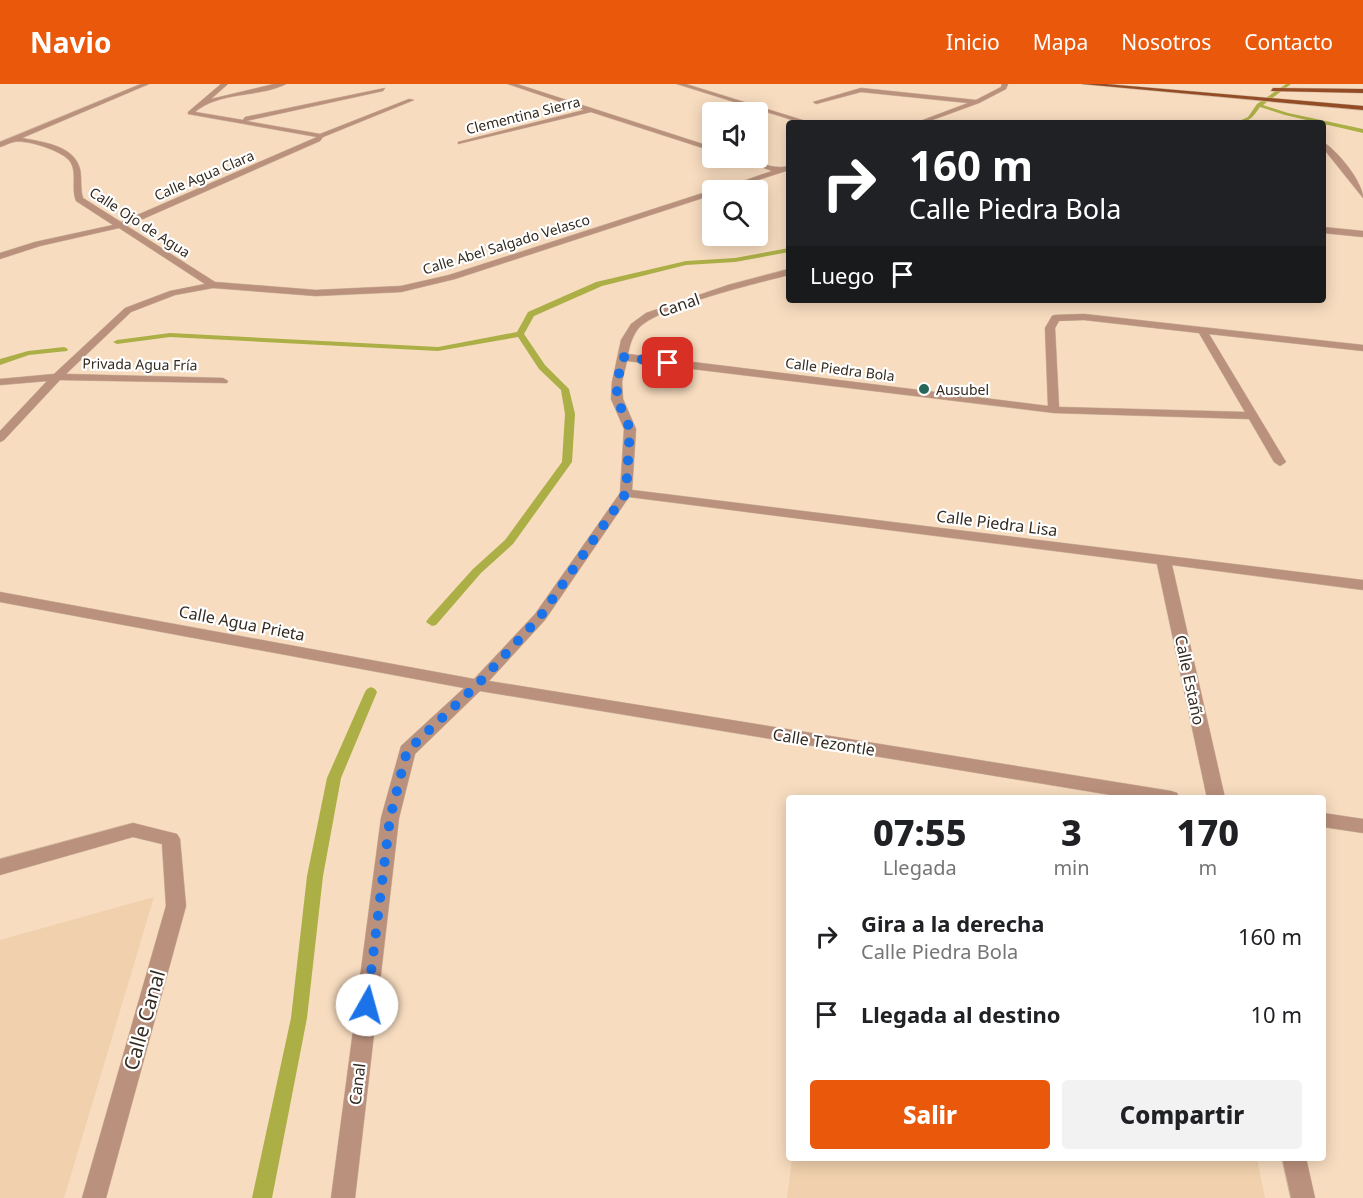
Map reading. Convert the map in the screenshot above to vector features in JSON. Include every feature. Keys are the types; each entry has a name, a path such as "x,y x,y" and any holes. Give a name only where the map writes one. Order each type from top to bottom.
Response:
{"main road":[{"path":"1084,84 1183,90 1235,89"},
{"path":"1129,84 1363,108"},
{"path":"1268,87 1363,98"},
{"path":"1322,92 1363,91"}],"street":[{"path":"0,145 146,84"},
{"path":"225,84 190,113 321,136"},
{"path":"193,109 220,97 284,84"},
{"path":"511,84 702,146"},
{"path":"680,84 799,120"},
{"path":"926,120 977,102 1004,88 1005,84"},
{"path":"233,122 383,89"},
{"path":"816,102 861,90 977,102"},
{"name":"Calle Agua Clara","path":"0,256 38,244 122,225 318,141 321,136 411,100"},
{"name":"Clementina Sierra","path":"460,143 591,110"},
{"name":"Calle Ojo de Agua","path":"16,139 60,150 74,160 77,171 75,184 79,199 213,285"},
{"path":"1326,147 1350,170 1363,196"},
{"path":"768,167 780,171"},
{"path":"752,180 786,169"},
{"name":"Calle Abel Salgado Velasco","path":"0,438 57,377 128,310 173,293 213,285 316,293 401,289 452,277 702,196"},
{"path":"1326,230 1363,234"},
{"name":"Canal","path":"343,1198 390,818 407,751 477,685 540,617 626,493 630,429 617,399 617,382 626,340 635,326 649,315 731,287 786,273"},
{"path":"1054,410 1050,328 1055,318 1084,317 1363,348"},
{"path":"1202,330 1280,462"},
{"name":"Calle Piedra Bola","path":"623,357 1054,410 1253,416"},
{"name":"Privada Agua Fría","path":"0,382 57,377 223,381"},
{"name":"Calle Piedra Lisa","path":"626,493 1363,585"},
{"name":"Calle Estaño","path":"1164,561 1215,795"},
{"name":"Calle Agua Prieta","path":"0,597 477,685"},
{"name":"Calle Tezontle","path":"477,685 1153,795"},
{"path":"1326,820 1363,826"},
{"name":"Calle Canal","path":"0,867 134,830 171,839 176,906 94,1198"},
{"path":"1295,1161 1303,1198"}],"shaded area":[{"path":"154,897 64,1198 0,1198 0,940"},
{"path":"792,1161 1258,1161 1265,1198 787,1198"}],"waterway":[{"path":"1259,105 1289,84"},
{"path":"1245,120 1250,118 1259,105"},
{"path":"1259,105 1314,120"},
{"path":"1326,123 1363,131"},
{"path":"520,334 531,314 599,284 686,263 735,260 786,251"},
{"path":"117,342 170,335 438,349 520,334"},
{"path":"432,622 477,571 509,542 567,462 570,414 565,389 542,367 520,334"},
{"path":"0,362 28,353 64,349"},
{"path":"262,1198 299,1018 315,876 334,778 371,692"}],"place":[{"name":"Ausubel","path":"924,389"}],"route":[{"path":"367,1005 390,818 407,751 477,685 540,617 626,493 630,429 617,399 617,382 623,357 668,363"}]}
